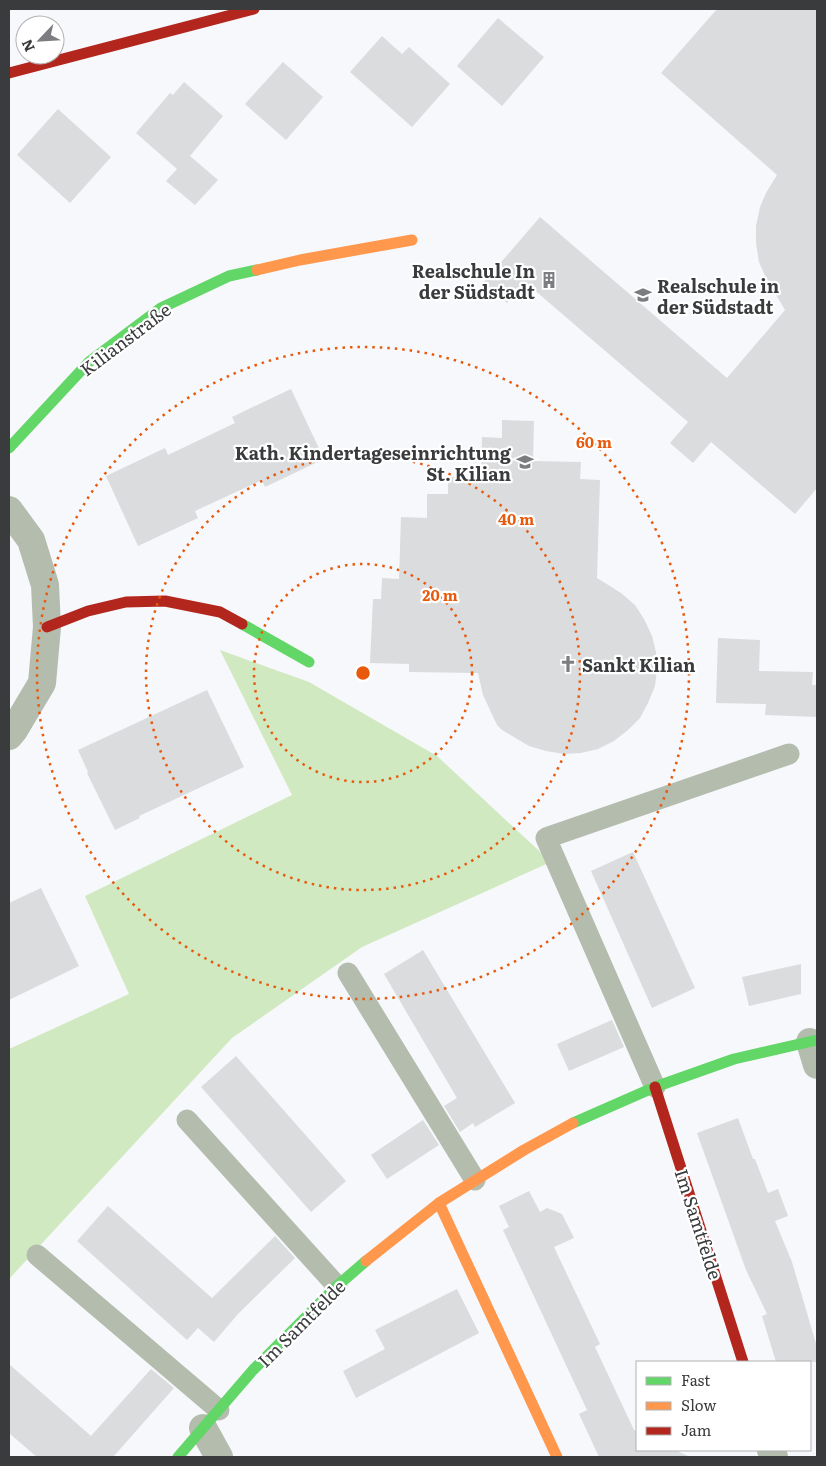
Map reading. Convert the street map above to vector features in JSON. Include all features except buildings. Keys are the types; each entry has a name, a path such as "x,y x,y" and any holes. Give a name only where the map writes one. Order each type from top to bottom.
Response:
{"street":[{"path":"9,73 254,9"},
{"name":"Kilianstraße","path":"9,448 90,362 161,308 229,276 300,260 412,240"},
{"path":"9,510 31,540 45,585 47,627 42,683 9,736"},
{"path":"47,627 88,611 126,602 165,601 220,612 309,662"},
{"name":"Im Samtfelde","path":"178,1457 253,1370 337,1286 387,1242 439,1203 575,1122 655,1087 734,1059 815,1049"},
{"name":"Im Samtfelde","path":"655,1087 743,1361"},
{"path":"439,1203 556,1457"},
{"path":"211,1419 219,1457"}],"lane":[{"path":"655,1087 546,838 789,754"},
{"path":"348,973 475,1180"},
{"path":"187,1120 337,1286"},
{"path":"37,1255 211,1419"}],"green space":[{"path":"220,650 309,682 437,756 551,862 362,947 232,1038 9,1279 9,1049 129,994 85,896 292,795"}],"traffic: fast":[{"path":"9,448 89,362 161,308 229,276 257,270"},
{"path":"242,624 309,662"},
{"path":"573,1123 655,1087 734,1059 817,1040"},
{"path":"178,1457 253,1370 337,1286 366,1261"}],"traffic: slow":[{"path":"257,270 300,260 412,240"},
{"path":"366,1261 439,1203 524,1150 573,1123"},
{"path":"439,1203 557,1457"}],"traffic: jam":[{"path":"9,73 254,9"},
{"path":"47,627 88,611 126,602 165,601 220,612 242,624"},
{"path":"655,1087 743,1361"}],"place":[{"name":"Realschule In der Südstadt","path":"549,280"},
{"name":"Realschule in der Südstadt","path":"643,295"},
{"name":"Kath. Kindertageseinrichtung St. Kilian","path":"525,462"},
{"name":"Sankt Kilian","path":"568,664"}]}
